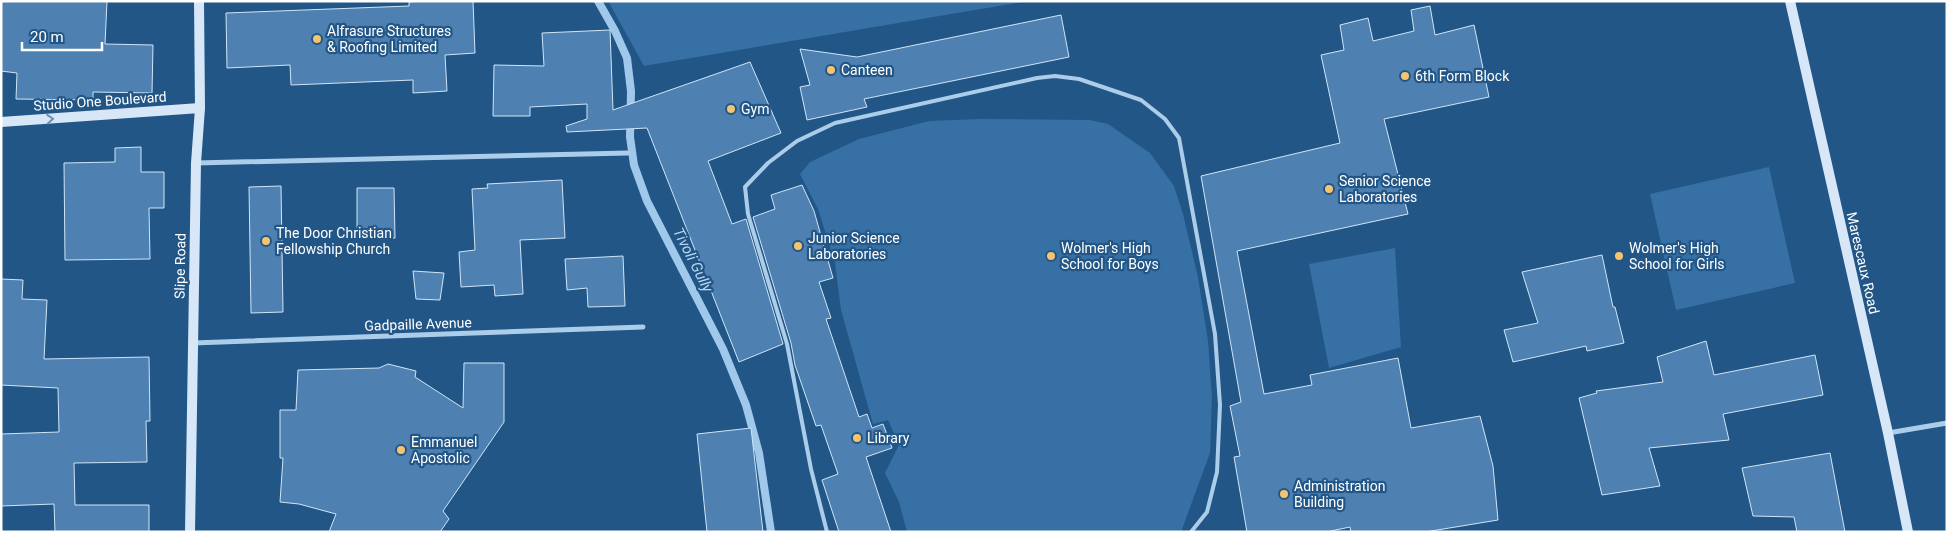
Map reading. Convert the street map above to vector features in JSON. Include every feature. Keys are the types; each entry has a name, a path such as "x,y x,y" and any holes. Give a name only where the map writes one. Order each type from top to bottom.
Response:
{"main road":[{"name":"Slipe Road","path":"190,532 196,163 200,108 199,1"},
{"name":"Marescaux Road","path":"1790,1 1888,433 1908,532"},
{"name":"Studio One Boulevard","path":"1,122 200,108"}],"street":[{"path":"196,163 628,153"},
{"name":"Gadpaille Avenue","path":"193,343 644,327"},
{"path":"1888,433 1947,423"}],"lane":[{"path":"827,532 811,469 787,344 748,214 745,188 768,163 797,141 835,123 1037,78 1055,76 1079,79 1140,100 1165,119 1179,138 1215,334 1220,405 1217,472 1208,512 1191,532"}],"shaded area":[{"path":"608,1 1029,1 644,66"},
{"path":"980,119 1090,120 1108,124 1150,153 1174,186 1183,214 1198,277 1208,341 1212,397 1210,453 1181,532 907,532 899,502 885,473 899,445 888,420 873,424 841,310 835,263 818,209 800,174 810,162 859,139 929,121"},
{"path":"1769,167 1795,283 1676,310 1650,194"},
{"path":"1395,248 1401,347 1329,368 1309,264"}],"building":[{"path":"1,1 107,1 105,44 153,45 152,93 93,92 93,100 16,99 17,73 1,71"},
{"name":"Alfrasure Structures & Roofing Limited","path":"473,1 475,53 445,55 447,91 413,93 413,80 291,85 290,65 227,68 226,13 409,6 409,2"},
{"path":"1430,6 1435,35 1474,25 1489,97 1384,119 1408,214 1237,251 1264,394 1312,385 1310,375 1398,358 1411,428 1480,416 1493,466 1498,520 1425,532 1351,532 1350,527 1326,532 1247,532 1234,457 1240,456 1230,406 1241,402 1201,176 1340,143 1321,55 1344,50 1340,25 1368,18 1373,41 1414,31 1411,10"},
{"path":"1061,15 1069,57 864,99 867,107 807,120 800,87 810,85 800,49 857,57"},
{"path":"610,30 613,110 750,62 781,133 708,161 732,224 746,219 783,344 739,362 647,128 567,132 566,126 587,119 587,104 530,107 530,116 493,116 494,65 544,66 542,33"},
{"path":"141,147 141,172 164,172 164,208 149,208 150,259 65,260 64,163 115,162 115,148"},
{"path":"562,180 565,238 520,240 523,294 495,296 494,285 461,287 459,252 475,250 472,189 488,188 487,184"},
{"path":"802,185 814,211 833,278 819,282 831,318 826,319 859,417 867,414 872,428 883,424 892,448 866,457 891,532 839,532 822,480 838,474 821,425 816,426 795,365 791,343 753,217 775,209 771,195"},
{"name":"The Door Christian Fellowship Church","path":"281,186 283,312 251,313 249,187"},
{"path":"357,188 394,188 395,238 357,238"},
{"path":"1602,255 1613,307 1615,307 1624,343 1587,351 1586,346 1513,362 1504,330 1538,323 1522,272"},
{"path":"623,256 625,306 588,307 587,288 567,290 565,259"},
{"path":"413,271 444,273 440,300 416,299"},
{"path":"1,279 23,280 22,299 47,300 44,359 149,357 150,421 146,421 147,462 74,463 75,505 149,505 149,532 55,532 54,504 1,506 1,434 59,432 58,388 1,385"},
{"path":"1706,341 1714,375 1815,355 1823,395 1723,414 1729,440 1649,448 1660,486 1602,495 1579,398 1597,393 1596,391 1663,382 1657,357"},
{"name":"Emmanuel Apostolic","path":"464,363 504,363 504,422 443,511 449,519 440,532 329,532 336,514 299,504 280,502 283,458 280,458 280,410 296,410 298,370 379,368 388,364 416,371 415,377 463,408"},
{"path":"751,428 763,532 707,532 697,434"},
{"path":"1830,453 1845,532 1797,532 1794,517 1753,516 1742,468"}],"waterway":[{"name":"Tivoli Gully","path":"598,1 615,31 627,58 631,91 630,137 634,165 647,201 723,349 746,405 759,453 771,532"}],"place":[{"name":"Alfrasure Structures & Roofing Limited","path":"317,39"},
{"name":"Canteen","path":"831,70"},
{"name":"6th Form Block","path":"1405,76"},
{"name":"Gym","path":"731,109"},
{"name":"Senior Science Laboratories","path":"1329,189"},
{"name":"The Door Christian Fellowship Church","path":"266,241"},
{"name":"Junior Science Laboratories","path":"798,246"},
{"name":"Wolmer's High School for Boys","path":"1051,256"},
{"name":"Wolmer's High School for Girls","path":"1619,256"},
{"name":"Library","path":"857,438"},
{"name":"Emmanuel Apostolic","path":"401,450"},
{"name":"Administration Building","path":"1284,494"}]}
